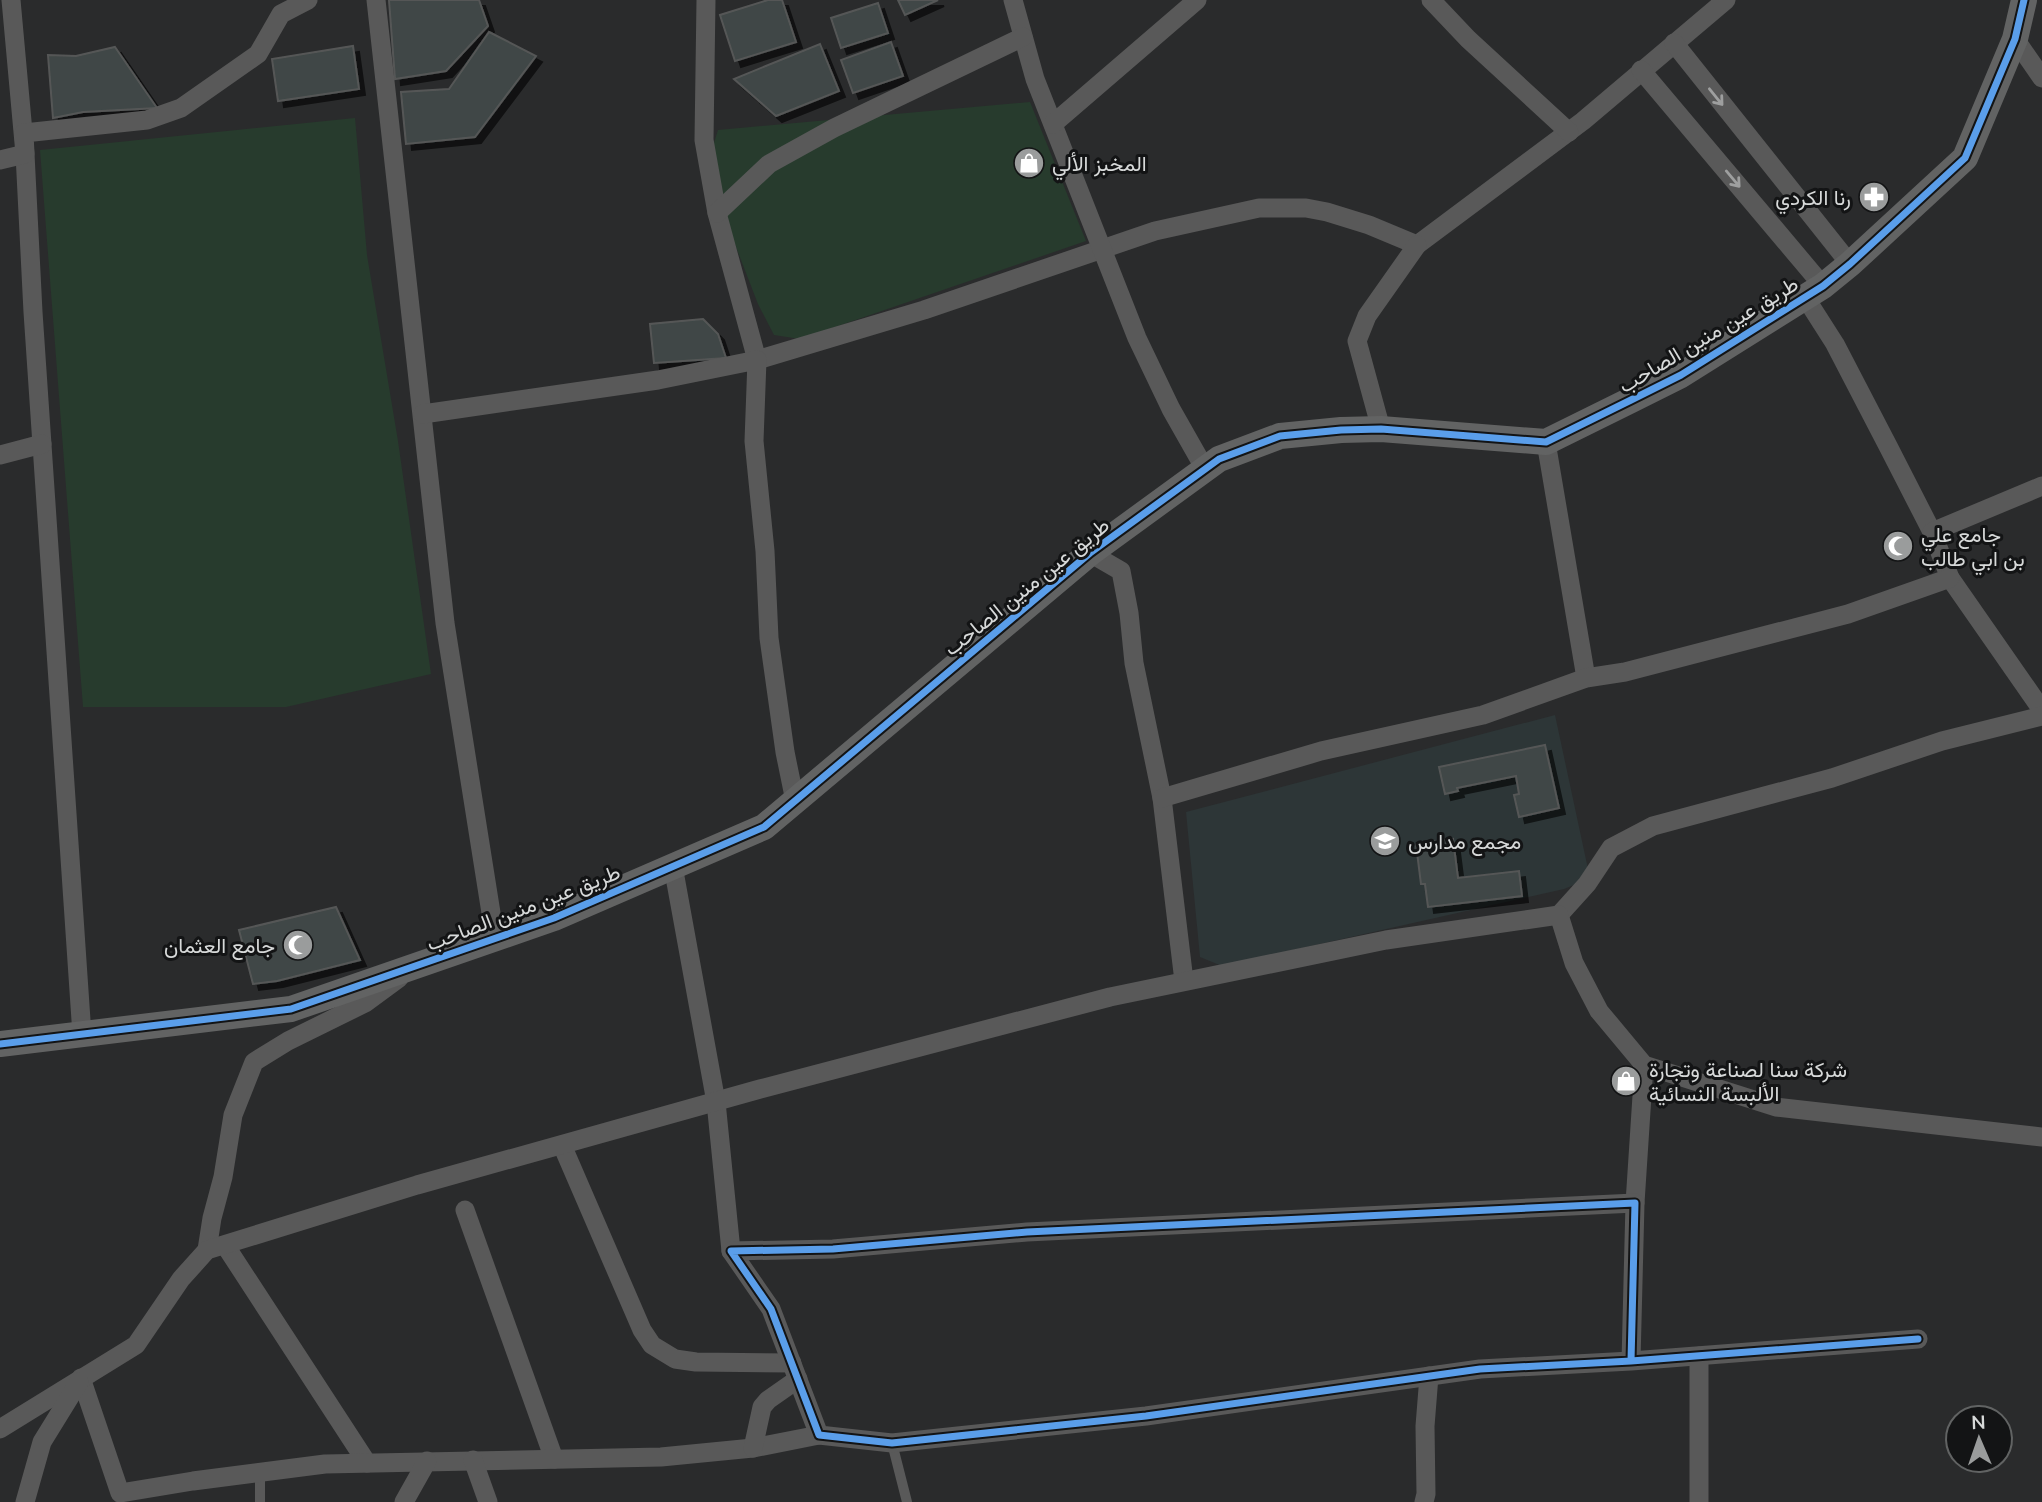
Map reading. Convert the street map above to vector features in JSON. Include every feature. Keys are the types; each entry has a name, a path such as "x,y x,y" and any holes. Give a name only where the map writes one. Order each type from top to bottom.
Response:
{"main road":[{"name":"طريق عين منين الصاحب","path":"0,1044 291,1009 554,918 764,827 1090,553 1219,459 1280,436 1341,430 1381,429 1546,442 1681,375 1814,291 1850,264 1965,158 2015,39 2024,0"}],"street":[{"path":"11,0 25,154"},
{"path":"82,1035 24,133 147,120 181,108 258,54 281,14 308,0"},
{"path":"376,0 445,623 495,938"},
{"path":"706,0 704,140 717,213 757,360 754,441 765,551 769,638 794,801"},
{"path":"1013,0 1035,79 1137,338 1171,409 1205,469"},
{"path":"1053,124 1197,0"},
{"path":"1431,0 1468,39 1569,132"},
{"path":"1381,429 1357,341 1367,316 1417,246 1569,132 1726,0"},
{"path":"717,213 769,164 834,128 1023,37"},
{"path":"2015,39 2042,78"},
{"path":"1674,43 1850,264"},
{"path":"1641,70 1814,291 1835,345 1932,532 1950,579 2042,710"},
{"path":"0,160 25,154"},
{"path":"423,414 658,380 757,360 924,310 1155,230 1259,208 1285,207 1327,212 1369,225 1417,246"},
{"path":"1546,442 1586,678"},
{"path":"0,455 42,444"},
{"path":"1932,532 2042,486"},
{"path":"1090,553 1121,571 1134,663 1162,798 1184,981"},
{"path":"1162,798 1321,751 1483,715 1586,678 1625,672 1847,614 1950,579"},
{"path":"0,1429 136,1345 181,1279 216,1247 417,1185 1110,996 1386,940 1559,915 1587,884 1611,848 1653,826 1832,778 1942,741 2042,716"},
{"path":"673,866 716,1102 731,1251 771,1309 819,1435"},
{"path":"1559,915 1574,963 1599,1011 1644,1065 1776,1107 2042,1137"},
{"path":"367,1463 216,1247 212,1218 223,1177 233,1115 254,1062 288,1041 365,1003 413,967"},
{"path":"1631,1360 1635,1203 1644,1065"},
{"path":"562,1145 642,1330 652,1345 675,1359 794,1371"},
{"path":"731,1251 833,1249 1027,1232 1635,1203"},
{"path":"466,1210 554,1459"},
{"path":"81,1378 111,1498 193,1481 325,1464 661,1457 753,1448 819,1435 892,1443 1146,1416 1480,1369 1918,1339"},
{"path":"1699,1356 1699,1502"},
{"path":"753,1448 762,1407 794,1371"},
{"path":"1424,1502 1429,1376"},
{"path":"25,1502 43,1442 81,1378"},
{"path":"472,1460 488,1502"},
{"path":"404,1502 427,1461"}],"lane":[{"path":"892,1443 907,1502"},
{"path":"260,1473 260,1502"}],"shaded area":[{"name":"مجمع مدارس","path":"1555,715 1588,869 1581,882 1564,889 1222,966 1200,957 1186,812"}],"green space":[{"path":"1030,102 1086,241 800,339 774,335 758,304 726,221 712,149 718,130"},
{"path":"355,118 367,255 398,441 431,674 286,707 83,707 40,150"}],"building":[{"path":"389,0 479,0 488,26 446,71 395,79"},
{"path":"768,0 782,0 796,42 735,61 720,15"},
{"path":"898,0 938,0 905,15"},
{"path":"878,3 888,33 841,48 831,18"},
{"path":"489,32 536,56 475,137 406,144 401,92 449,89"},
{"path":"891,42 903,76 853,93 841,60"},
{"path":"820,44 839,91 776,116 734,79"},
{"path":"353,46 359,89 278,101 272,59"},
{"path":"115,47 157,108 83,112 53,118 48,55 76,56"},
{"path":"703,319 718,334 726,358 654,363 650,324"},
{"path":"1545,745 1559,808 1519,817 1514,795 1519,794 1516,776 1457,788 1458,791 1445,794 1439,767"},
{"path":"1453,839 1458,878 1519,871 1522,896 1428,907 1425,884 1421,884 1416,844"},
{"name":"جامع العثمان","path":"336,907 360,960 277,981 253,984 239,930"}],"cycle path":[{"path":"0,1044 291,1009 554,918 764,827 1090,553 1219,459 1280,436 1341,430 1381,429 1546,442 1681,375 1823,286 1965,158 2015,39 2024,0"},
{"path":"1631,1361 1635,1203 1027,1232 833,1249 731,1251 771,1309 819,1435 892,1443 1146,1416 1480,1369 1631,1361 1918,1339"}],"place":[{"name":"المخبز الألي","path":"1029,163"},
{"name":"رنا الكردي","path":"1874,197"},
{"name":"جامع علي بن ابي طالب","path":"1898,546"},
{"name":"مجمع مدارس","path":"1385,841"},
{"name":"جامع العثمان","path":"298,945"},
{"name":"شركة سنا لصناعة وتجارة الألبسة النسائية","path":"1626,1081"}]}
